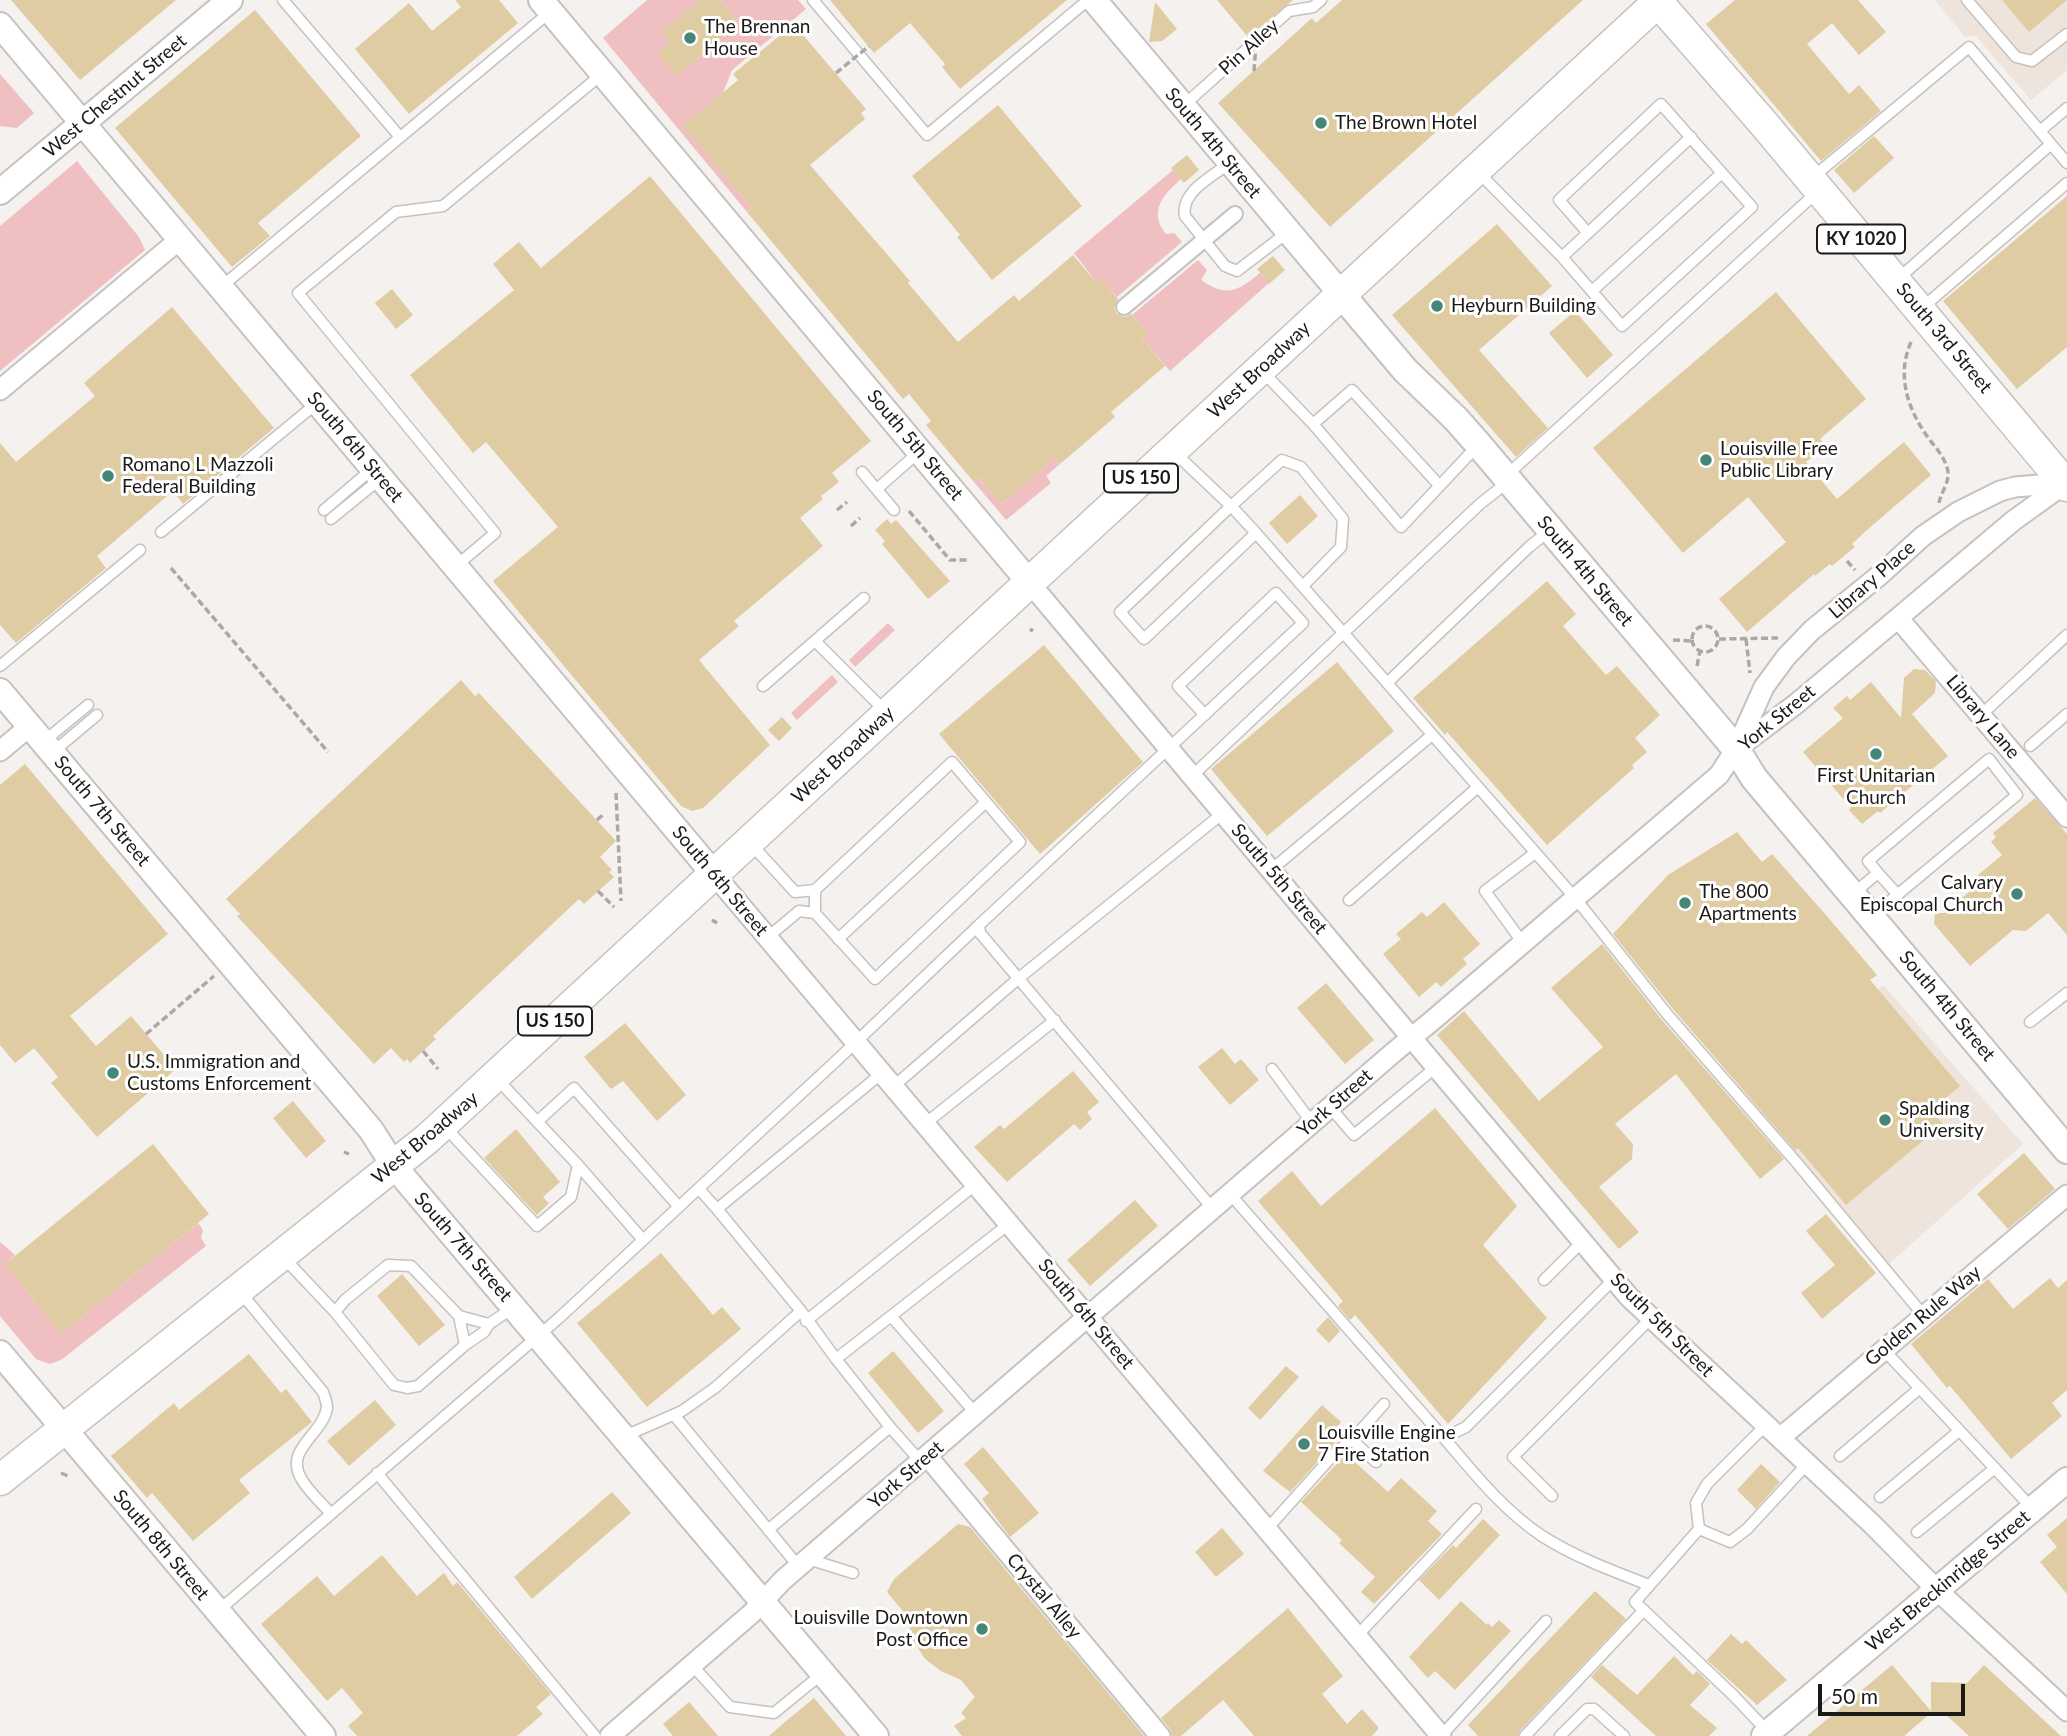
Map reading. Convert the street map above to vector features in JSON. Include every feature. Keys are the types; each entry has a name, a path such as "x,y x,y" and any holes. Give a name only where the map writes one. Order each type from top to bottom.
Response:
{"main road":[{"name":"West Broadway","path":"0,1480 443,1125 1658,1"},
{"name":"South 3rd Street","path":"1658,1 2066,484"},
{"name":"South 4th Street","path":"1340,295 1405,370 1478,444 1736,749 1754,778 2067,1150"}],"street":[{"name":"West Chestnut Street","path":"0,192 230,0"},
{"name":"South 4th Street","path":"1091,0 1340,295"},
{"name":"South 5th Street","path":"546,6 1614,1279 1651,1318 2067,1711"},
{"name":"South 6th Street","path":"0,25 1441,1736"},
{"path":"1125,307 1235,214"},
{"path":"0,390 179,240"},
{"name":"York Street","path":"610,1736 752,1613 803,1563 1719,775 1736,749 1796,704 2013,521 2066,484"},
{"name":"Library Place","path":"1736,749 1764,687 1786,657 1812,631 1923,536 1958,512 2000,491 2015,487 2066,484"},
{"name":"Library Lane","path":"1898,618 2067,817"},
{"name":"South 7th Street","path":"0,691 371,1130 394,1166 876,1736"},
{"path":"0,751 42,740"},
{"name":"Golden Rule Way","path":"1773,1432 1884,1350 2067,1195"},
{"name":"South 8th Street","path":"0,1353 323,1736"},
{"name":"Crystal Alley","path":"924,1459 1160,1736"},
{"name":"West Breckinridge Street","path":"1772,1733 2067,1480"}],"lane":[{"path":"284,0 400,137"},
{"path":"813,0 928,135 1091,0"},
{"name":"Pin Alley","path":"1182,107 1289,11 1313,7 1321,0"},
{"path":"1967,0 2016,57 2032,61 2067,34"},
{"path":"220,288 400,137 546,6"},
{"path":"1192,776 1815,185 1969,47 2067,163"},
{"path":"455,566 495,533 298,293 396,212 443,206 602,74"},
{"path":"1477,170 1562,257 1622,326 1752,207 1661,104 1559,200 1588,233"},
{"path":"2040,131 2067,108"},
{"path":"1562,257 1690,137"},
{"path":"1896,281 2051,144"},
{"path":"1230,162 1191,193 1183,207 1185,216 1225,266 1237,271 1289,232"},
{"path":"1592,291 1722,173"},
{"path":"1920,309 2067,183"},
{"path":"1260,369 1313,424 1401,527 1478,444"},
{"path":"1313,424 1352,390 1439,485"},
{"path":"161,532 317,402"},
{"path":"1172,450 1256,533 1576,899 1667,1014 1789,1152 1924,1316"},
{"path":"877,489 920,451"},
{"path":"1256,533 1144,639 1120,612 1282,460 1301,467 1343,519 1341,547 1303,586"},
{"path":"862,472 899,507"},
{"path":"324,510 377,473"},
{"path":"331,519 377,473"},
{"path":"1387,683 1550,530"},
{"path":"0,666 140,550"},
{"path":"217,1611 539,1335 699,1189 979,925 1170,749 1303,623 1276,593 1178,686 1205,715"},
{"path":"763,686 864,598"},
{"path":"1981,715 2067,635"},
{"path":"815,641 887,714"},
{"path":"42,740 88,705"},
{"path":"2030,746 2067,714"},
{"path":"42,740 97,715"},
{"path":"1271,870 1433,735"},
{"path":"1872,917 2017,795 1989,759 1868,861 1898,895"},
{"path":"795,892 815,890 952,762 1020,842 875,979 815,914 799,911"},
{"path":"1349,900 1478,787"},
{"path":"838,939 986,802"},
{"path":"717,1209 1019,978 1223,813"},
{"path":"748,842 795,892 799,911"},
{"path":"1523,943 1485,891 1535,853"},
{"path":"1853,895 1878,873"},
{"path":"815,890 815,914"},
{"path":"768,937 799,911"},
{"path":"979,925 980,933 1213,1209"},
{"path":"2030,1022 2067,993"},
{"path":"926,1123 1055,1020"},
{"path":"1330,1107 1354,1135 1436,1067"},
{"path":"1272,1069 1312,1123"},
{"path":"495,1077 578,1165 643,1240"},
{"path":"538,1121 574,1088 679,1207"},
{"path":"443,1125 537,1226 570,1197 578,1165"},
{"path":"624,1436 682,1411 716,1387 803,1316 977,1184"},
{"path":"699,1189 890,1427 924,1459"},
{"path":"1230,1194 1483,1484 1511,1512 1542,1536 1590,1562 1649,1585"},
{"path":"836,1359 1010,1223"},
{"path":"1544,1280 1582,1242"},
{"path":"282,1255 335,1312 394,1385 407,1388 418,1386 484,1332 489,1324 514,1306"},
{"path":"335,1312 345,1300 388,1265 411,1266 459,1316 489,1324"},
{"path":"1444,1438 1466,1427 1614,1279"},
{"path":"239,1290 323,1392 327,1406 320,1424 298,1453 296,1467 302,1481 331,1514"},
{"path":"459,1316 465,1345"},
{"path":"891,1316 976,1414"},
{"path":"1552,1496 1513,1457 1651,1318"},
{"path":"1884,1350 2033,1509"},
{"path":"1840,1456 1920,1388"},
{"path":"1267,1528 1384,1404"},
{"path":"674,1415 768,1530 803,1563 853,1573"},
{"path":"768,1530 890,1427"},
{"path":"1880,1497 1959,1431"},
{"path":"1772,1733 1634,1602 1699,1530 1696,1503 1707,1484 1773,1432"},
{"path":"1352,1440 1376,1462"},
{"path":"1699,1530 1730,1542 1747,1529 1807,1464"},
{"path":"1917,1532 1995,1468"},
{"path":"377,1473 595,1736"},
{"path":"1357,1636 1476,1510"},
{"path":"1527,1735 1644,1610"},
{"path":"1441,1736 1546,1621"},
{"path":"692,1665 730,1707 774,1713 823,1673"},
{"path":"1560,1736 1587,1709 1594,1709 1625,1736"}],"path":[{"path":"1254,71 1256,30"},
{"path":"836,73 869,46"},
{"path":"1911,342 1905,356 1903,377 1908,399 1947,470 1948,477 1938,509"},
{"path":"837,510 847,502"},
{"path":"899,507 950,560 968,560"},
{"path":"850,526 860,518"},
{"path":"1847,561 1858,573"},
{"path":"172,568 328,752"},
{"path":"1704,626 1714,629 1718,639 1714,648 1705,652 1695,647 1692,641 1695,631 1704,626"},
{"path":"1718,639 1783,638"},
{"path":"1746,639 1749,678"},
{"path":"614,755 621,901"},
{"path":"597,820 604,814"},
{"path":"598,891 614,907"},
{"path":"146,1034 229,962"},
{"path":"423,1051 438,1069"},
{"path":"61,1473 68,1476"}],"shaded area":[{"path":"647,0 700,0 662,32 670,42 657,53 677,76 740,24 720,0 798,0 806,9 732,70 723,93 684,126 752,208 747,212 603,38"},
{"path":"1935,0 2067,0 2067,70 2031,100 1975,35 1965,37"},
{"path":"0,74 34,113 17,128 0,126"},
{"path":"77,161 139,237 145,250 0,371 0,226"},
{"path":"1173,170 1181,179 1164,197 1158,218 1166,234 1174,233 1182,242 1117,297 1101,279 1096,282 1074,253"},
{"path":"1198,260 1207,270 1201,280 1218,289 1239,288 1260,273 1269,283 1170,371 1142,339 1148,334 1132,315"},
{"path":"1055,458 1060,464 1046,476 1051,483 1006,520 973,481 978,477 1001,504"},
{"path":"888,623 895,630 855,667 849,660"},
{"path":"832,675 838,682 797,720 791,713"},
{"name":"Spalding University","path":"1883,985 2023,1144 1888,1265 1747,1095"},
{"path":"198,1223 203,1230 201,1238 206,1246 61,1360 50,1364 36,1359 0,1316 0,1242 15,1255 5,1264 61,1334"}],"building":[{"path":"11,0 176,0 80,80"},
{"path":"455,0 499,0 518,23 409,114 355,49 409,3 432,31 461,7"},
{"name":"The Brennan House","path":"700,0 720,0 740,24 677,76 657,53 670,42 661,32"},
{"path":"830,0 1067,0 960,89 942,67 945,64 910,23 874,53"},
{"path":"1217,0 1293,0 1248,37"},
{"path":"1342,0 1583,0 1330,227 1218,103 1312,18 1316,23"},
{"path":"1735,0 1858,0 1886,32 1859,55 1832,23 1807,44 1849,94 1859,85 1881,111 1821,161 1706,24"},
{"path":"2002,0 2067,0 2029,32"},
{"path":"1155,2 1177,29 1162,41 1149,42"},
{"path":"255,10 361,136 258,223 270,236 232,267 115,128"},
{"path":"789,28 793,33 798,29 866,109 861,113 865,119 810,165 910,281 908,283 958,342 1014,295 1019,301 1073,255 1096,282 1101,278 1118,299 1114,308 1117,314 1125,317 1131,314 1148,334 1142,339 1165,366 1111,412 1115,417 1060,464 1055,458 1001,504 978,477 973,481 926,425 931,421 909,394 903,399 747,212 752,208 683,126 738,80 733,74"},
{"path":"998,105 1082,206 992,280 912,176"},
{"path":"1874,136 1894,158 1854,193 1834,170"},
{"path":"1187,155 1199,170 1184,183 1171,168"},
{"path":"650,176 871,441 832,473 839,482 800,518 823,546 734,621 739,626 699,660 770,745 703,808 692,811 681,806 493,581 558,527 486,442 473,453 410,375 514,290 493,264 519,242 541,268"},
{"path":"2067,196 2067,347 2017,389 1943,301"},
{"path":"1497,224 1552,286 1479,350 1548,428 1516,457 1392,315"},
{"path":"1273,256 1285,270 1269,284 1257,269"},
{"path":"392,289 413,315 396,329 375,303"},
{"name":"Louisville Free Public Library","path":"1776,292 1866,399 1820,439 1826,446 1806,462 1837,499 1904,442 1931,475 1852,544 1855,547 1832,566 1830,564 1815,576 1814,574 1747,632 1719,599 1786,542 1748,497 1683,553 1593,448"},
{"name":"Romano L Mazzoli Federal Building","path":"172,307 274,428 183,504 173,491 97,556 106,568 16,643 0,625 0,443 16,462 95,396 84,383"},
{"path":"1575,311 1613,355 1587,378 1549,333"},
{"path":"1300,495 1318,516 1287,544 1269,523"},
{"path":"887,519 891,524 896,520 950,581 928,599 882,544 885,541 875,530"},
{"path":"1547,581 1576,614 1563,626 1606,675 1617,666 1660,715 1635,738 1647,752 1632,765 1634,768 1547,845 1447,732 1445,735 1413,698"},
{"path":"1044,645 1143,762 1040,854 939,734"},
{"path":"1337,662 1394,731 1267,836 1211,769"},
{"name":"First Unitarian Church","path":"1914,669 1925,670 1936,681 1935,693 1912,714 1948,756 1880,813 1878,811 1862,824 1803,752 1843,718 1833,708 1847,696 1850,700 1871,682 1901,718 1904,678"},
{"path":"461,680 475,696 479,693 616,841 600,857 612,870 609,872 614,877 584,904 579,899 433,1036 436,1039 410,1063 407,1059 404,1062 391,1048 374,1064 237,916 240,914 226,899"},
{"path":"782,717 792,728 779,741 768,730"},
{"path":"25,764 168,934 70,1016 96,1046 131,1016 176,1069 97,1137 51,1083 58,1077 34,1048 15,1063 0,1045 0,785"},
{"name":"Calvary Episcopal Church","path":"2035,798 2067,834 2067,935 2048,913 2026,931 2013,930 1970,966 1934,924 1935,913 1944,913 1982,881 1978,875 2002,855 1991,842 1996,837 1993,833"},
{"path":"1737,832 1762,862 1772,854 1826,915 1877,975 1870,980 1960,1086 1931,1110 1943,1124 1846,1205 1673,1009 1613,934 1668,875"},
{"path":"1444,902 1480,944 1463,959 1467,964 1441,987 1436,982 1419,997 1383,954 1401,939 1396,934 1422,912 1427,917"},
{"path":"1602,944 1661,1019 1784,1159 1760,1179 1676,1074 1615,1124 1633,1144 1632,1159 1599,1187 1639,1232 1619,1249 1437,1035 1464,1011 1539,1101 1603,1047 1551,988"},
{"path":"1326,983 1374,1040 1345,1064 1297,1008"},
{"path":"625,1023 686,1095 657,1121 623,1081 611,1089 584,1057"},
{"path":"1222,1048 1235,1064 1241,1059 1259,1080 1230,1105 1198,1067"},
{"path":"1073,1071 1099,1102 1087,1112 1092,1119 1080,1130 1074,1124 1007,1182 974,1147 1000,1125 1004,1129"},
{"path":"293,1101 326,1141 306,1158 273,1118"},
{"path":"1435,1108 1517,1206 1483,1245 1547,1318 1448,1424 1355,1315 1350,1320 1338,1306 1343,1301 1258,1201 1292,1171 1321,1206"},
{"path":"516,1129 560,1182 543,1197 549,1203 537,1215 484,1158"},
{"path":"153,1144 209,1214 61,1334 5,1264"},
{"path":"2024,1153 2055,1189 2008,1229 1977,1194"},
{"path":"1135,1200 1158,1226 1090,1286 1067,1260"},
{"path":"1826,1214 1876,1273 1822,1319 1801,1293 1835,1265 1806,1231"},
{"path":"661,1253 713,1315 722,1307 741,1329 647,1407 577,1323"},
{"path":"402,1274 445,1325 419,1346 377,1296"},
{"path":"2050,1278 2058,1288 2067,1280 2067,1390 2052,1403 2062,1416 2011,1459 1911,1344 1988,1279 2013,1309"},
{"path":"1328,1317 1340,1331 1329,1343 1316,1330"},
{"path":"893,1351 944,1411 918,1433 868,1373"},
{"path":"249,1354 281,1393 286,1389 312,1422 239,1480 250,1493 193,1541 152,1493 147,1498 111,1456 174,1403 179,1410"},
{"path":"1286,1366 1299,1377 1260,1420 1248,1408"},
{"path":"375,1400 396,1425 349,1466 327,1441"},
{"name":"Louisville Engine 7 Fire Station","path":"1322,1405 1341,1422 1328,1437 1335,1443 1290,1492 1263,1471"},
{"path":"983,1447 1039,1513 1010,1537 982,1499 989,1493 964,1464"},
{"path":"1346,1454 1388,1492 1401,1478 1437,1511 1428,1521 1442,1534 1374,1604 1361,1592 1375,1577 1339,1543 1342,1540 1301,1502"},
{"path":"1761,1464 1780,1482 1756,1509 1737,1490"},
{"path":"612,1492 631,1513 532,1599 514,1577"},
{"path":"2067,1518 2067,1594 2040,1562 2057,1547 2047,1535"},
{"path":"1483,1519 1500,1535 1439,1600 1419,1580 1453,1545 1456,1548"},
{"name":"Louisville Downtown Post Office","path":"958,1524 970,1527 1144,1736 962,1736 954,1726 966,1718 961,1713 975,1697 961,1680 941,1671 925,1659 913,1640 907,1616 887,1592 894,1579"},
{"path":"1222,1528 1244,1554 1216,1577 1195,1552"},
{"path":"382,1555 417,1596 444,1573 453,1586 457,1582 551,1694 536,1707 543,1714 517,1736 357,1736 348,1726 363,1713 342,1688 327,1701 261,1624 317,1576 334,1596"},
{"path":"1595,1591 1626,1619 1518,1736 1478,1736 1468,1725"},
{"path":"1461,1601 1487,1625 1488,1623 1492,1627 1499,1620 1511,1631 1455,1690 1435,1671 1428,1678 1409,1657"},
{"path":"1288,1608 1343,1676 1322,1694 1347,1724 1362,1709 1379,1728 1372,1736 1254,1736 1223,1700 1181,1736 1172,1736 1161,1718"},
{"path":"1731,1634 1742,1644 1746,1640 1787,1680 1757,1705 1707,1660"},
{"path":"1674,1656 1693,1675 1697,1671 1710,1684 1690,1705 1717,1728 1709,1736 1656,1736 1591,1677 1602,1665 1637,1695"},
{"path":"1892,1665 1931,1711 1931,1682 1967,1683 1984,1665 2061,1736 1969,1736 1944,1713 1932,1712 1904,1736 1807,1736"},
{"path":"814,1698 846,1736 769,1736 785,1722"},
{"path":"689,1702 718,1736 673,1736 663,1724"}],"place":[{"name":"The Brennan House","path":"690,38"},
{"name":"The Brown Hotel","path":"1321,123"},
{"name":"Heyburn Building","path":"1437,306"},
{"name":"Louisville Free Public Library","path":"1706,460"},
{"name":"Romano L Mazzoli Federal Building","path":"108,476"},
{"name":"First Unitarian Church","path":"1876,754"},
{"name":"Calvary Episcopal Church","path":"2017,894"},
{"name":"The 800 Apartments","path":"1685,903"},
{"name":"U.S. Immigration and Customs Enforcement","path":"113,1073"},
{"name":"Spalding University","path":"1885,1120"},
{"name":"Louisville Engine 7 Fire Station","path":"1304,1444"},
{"name":"Louisville Downtown Post Office","path":"982,1629"}]}
